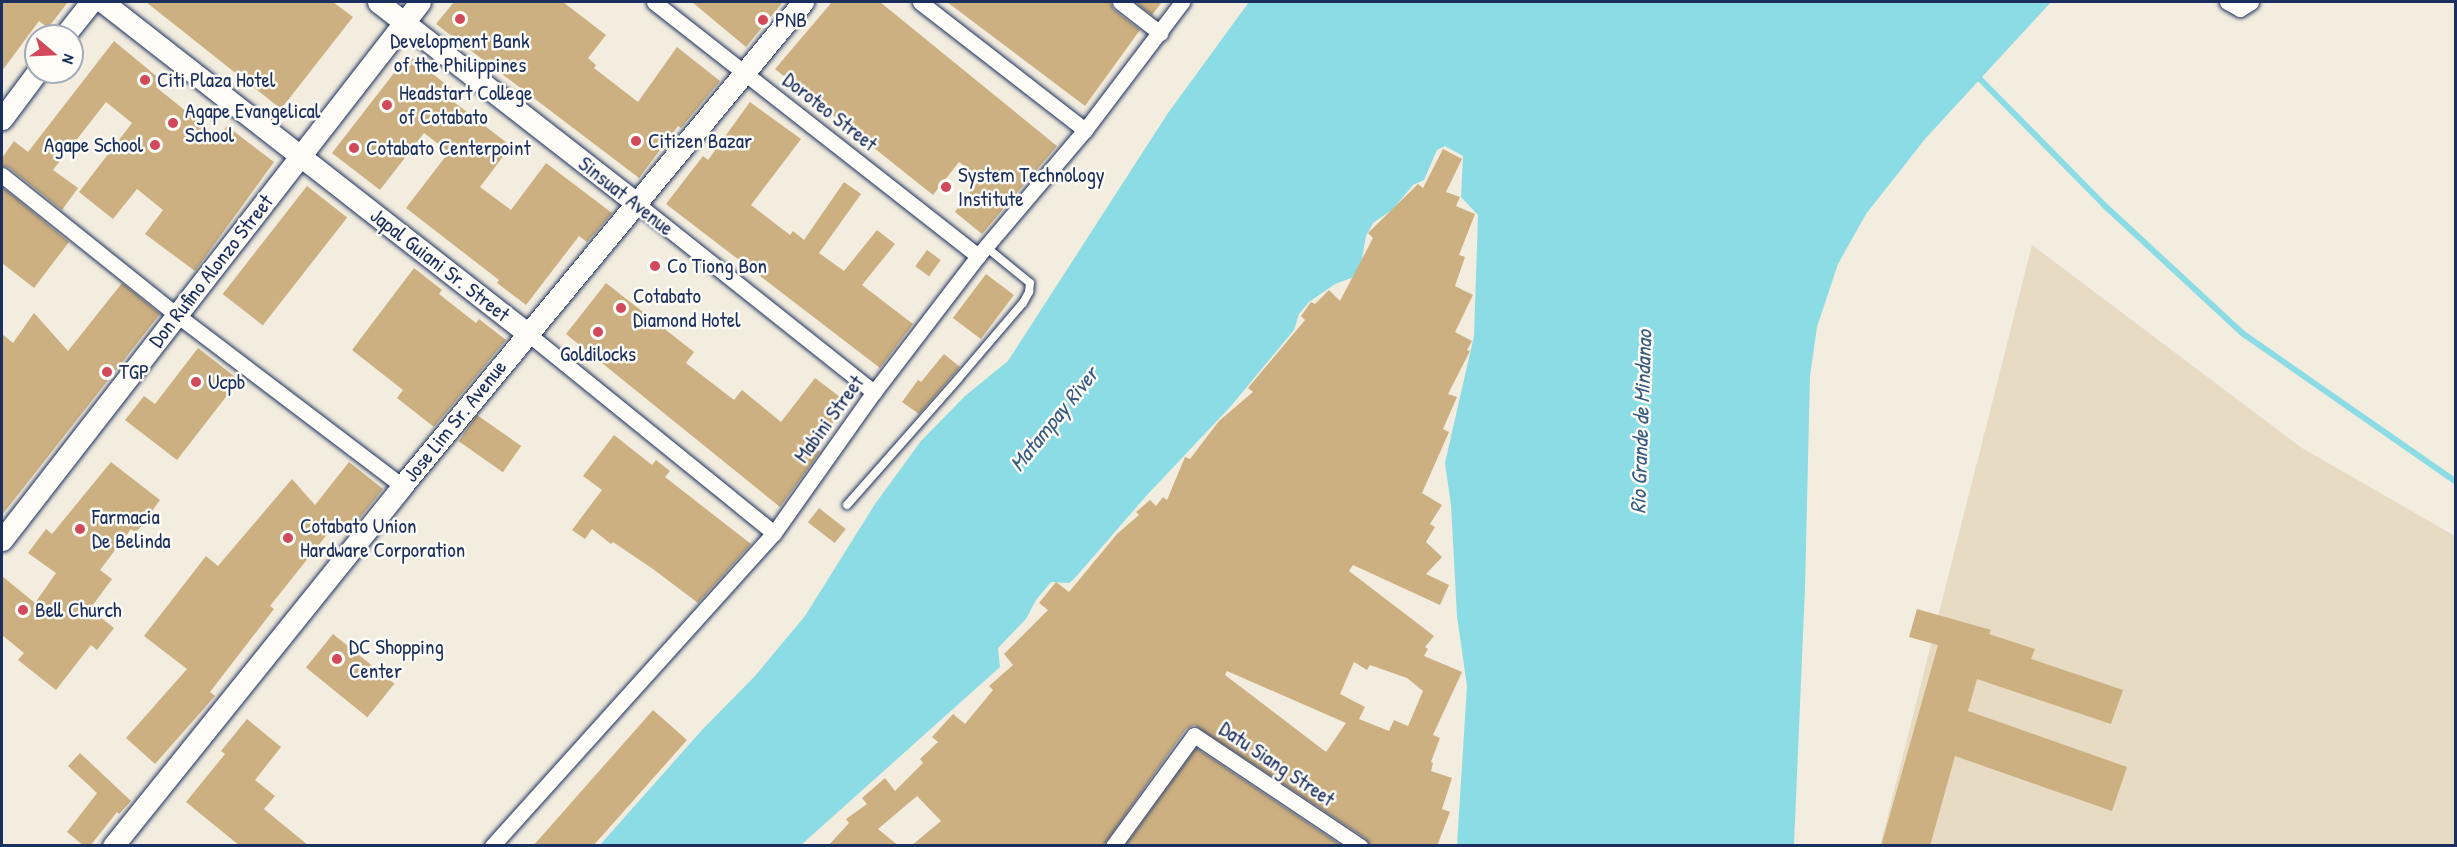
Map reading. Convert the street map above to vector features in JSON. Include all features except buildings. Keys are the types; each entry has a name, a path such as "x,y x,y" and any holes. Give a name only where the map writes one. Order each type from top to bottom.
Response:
{"street":[{"path":"74,24 91,2"},
{"name":"Japal Guiani Sr. Street","path":"103,2 527,333 774,533"},
{"name":"Sinsuat Avenue","path":"378,2 874,392"},
{"name":"Don Rufino Alonzo Street","path":"2,540 420,2"},
{"name":"Doroteo Street","path":"654,2 982,252"},
{"name":"Jose Lim Sr. Avenue","path":"113,846 527,333 803,2"},
{"path":"920,2 1085,130"},
{"path":"1120,2 1160,33"},
{"name":"Mabini Street","path":"492,846 774,533 874,392 982,252 1085,130 1182,2"},
{"path":"2227,2 2240,9 2251,2"},
{"path":"2,119 28,84"},
{"path":"2,175 177,315 402,486"},
{"name":"Datu Siang Street","path":"1113,846 1194,735 1360,846"}],"lane":[{"path":"847,505 966,371 1023,303 1029,292 1030,283 982,252"}],"shaded area":[{"path":"2032,245 2302,448 2455,536 2455,845 1880,846"}],"water":[{"path":"1249,2 2051,2 1925,139 1866,214 1838,264 1817,327 1810,376 1805,588 1794,845 1457,845 1467,686 1457,616 1451,505 1445,463 1474,336 1478,215 1461,197 1463,156 1445,146 1437,150 1424,180 1413,185 1392,210 1373,223 1366,236 1361,264 1354,277 1335,284 1309,302 1299,314 1294,330 1231,406 1147,495 1074,579 1069,583 1051,582 1036,600 1026,619 998,648 1000,667 801,845 599,846 702,730 755,676 805,616 875,504 921,441 965,396 1008,361 1168,113"}],"waterway":[{"path":"1975,74 2104,205 2242,333 2456,482"}],"place":[{"name":"Development Bank of the Philippines","path":"460,19"},
{"name":"PNB","path":"763,20"},
{"name":"Citi Plaza Hotel","path":"145,80"},
{"name":"Headstart College of Cotabato","path":"387,105"},
{"name":"Agape Evangelical School","path":"173,123"},
{"name":"Citizen Bazar","path":"636,141"},
{"name":"Agape School","path":"155,145"},
{"name":"Cotabato Centerpoint","path":"354,148"},
{"name":"System Technology Institute","path":"946,187"},
{"name":"Co Tiong Bon","path":"655,266"},
{"name":"Cotabato Diamond Hotel","path":"621,308"},
{"name":"Goldilocks","path":"598,332"},
{"name":"TGP","path":"107,372"},
{"name":"Ucpb","path":"196,382"},
{"name":"Farmacia De Belinda","path":"80,529"},
{"name":"Cotabato Union Hardware Corporation","path":"288,538"},
{"name":"Bell Church","path":"23,610"},
{"name":"DC Shopping Center","path":"337,659"}],"water label":[{"name":"Matampay River","path":"1054,419"},
{"name":"Rio Grande de Mindanao","path":"1641,422"}]}
